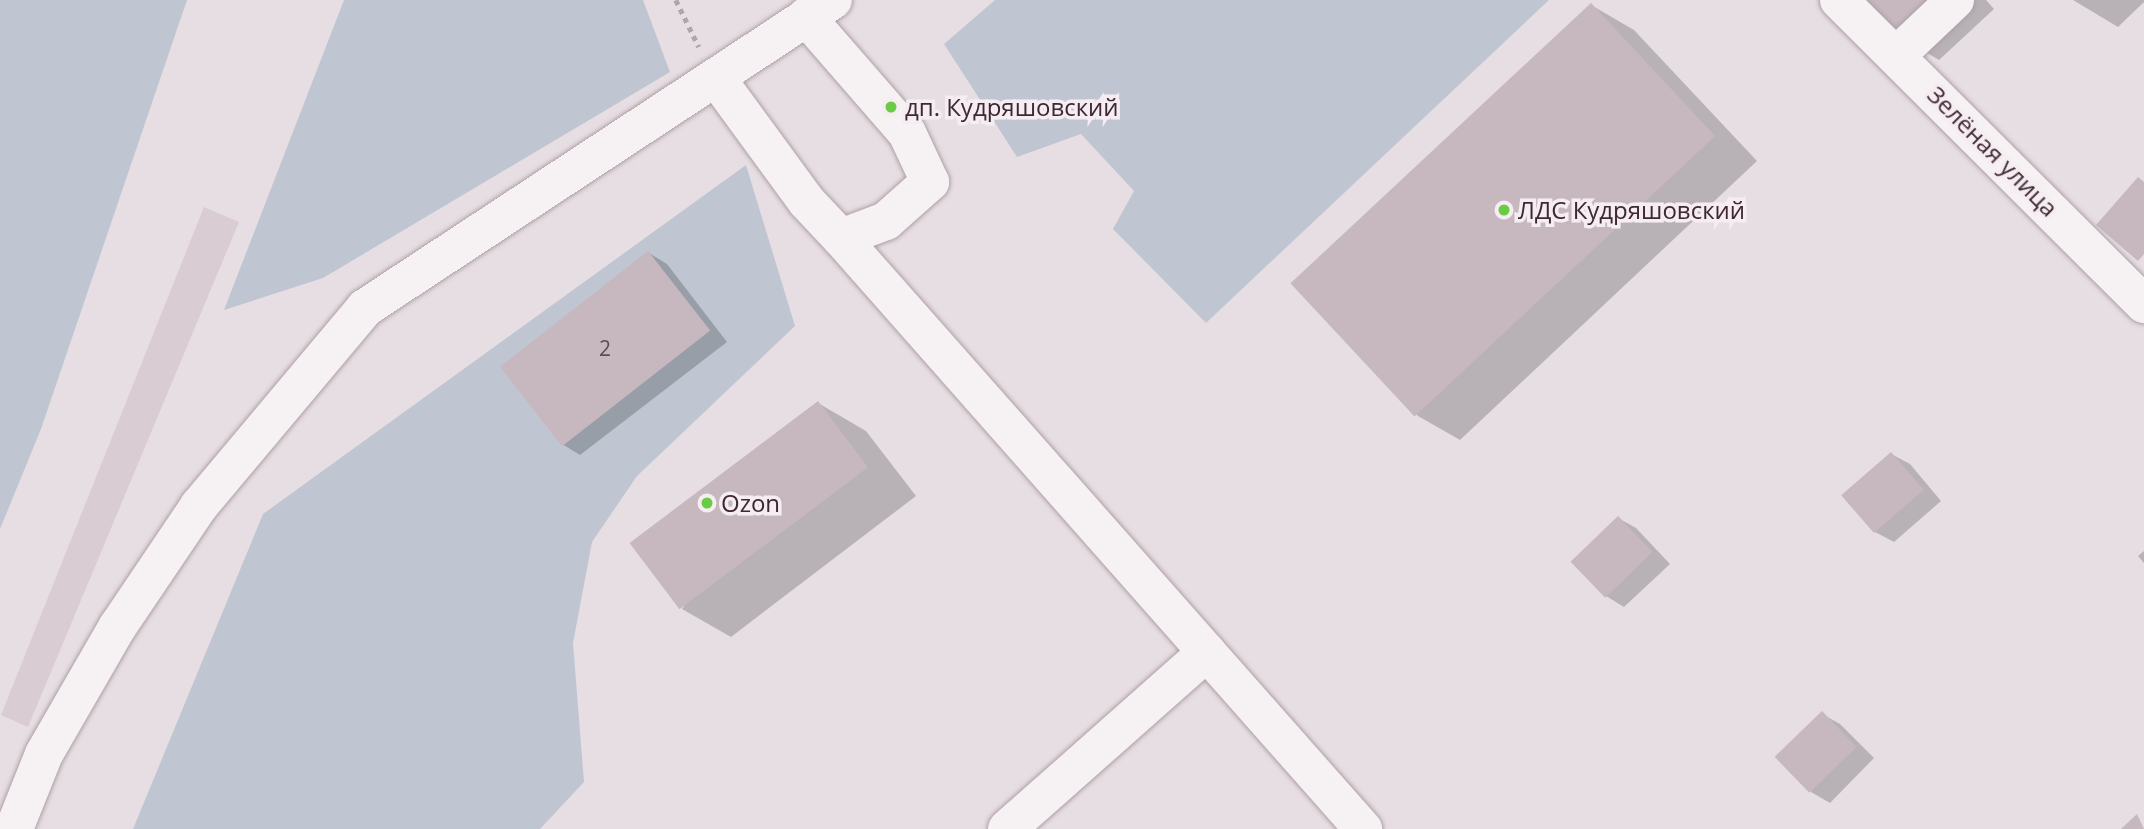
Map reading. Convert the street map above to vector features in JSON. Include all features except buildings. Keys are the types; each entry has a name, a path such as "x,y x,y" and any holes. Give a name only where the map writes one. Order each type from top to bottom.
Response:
{"street":[{"name":"Зелёная улица","path":"1839,0 2144,304"},
{"path":"1897,55 1955,0"},
{"path":"15,829 44,754 118,626 199,506 365,308 717,79 820,8 907,132 930,182 886,221 841,238"},
{"path":"717,79 807,202 1363,829"},
{"path":"1007,829 1207,652"}],"path":[{"path":"676,0 717,79"}],"shaded area":[{"path":"0,0 187,0 41,429 0,529"},
{"path":"344,0 643,0 670,72 323,278 224,310"},
{"path":"995,0 1549,0 1206,323 1113,229 1134,191 1081,134 1017,157 944,44"},
{"path":"746,165 795,326 637,476 592,542 573,643 584,782 540,829 133,829 263,514"},
{"path":"204,207 239,222 28,727 1,715"}],"place":[{"name":"дп. Кудряшовский","path":"891,107"},
{"name":"ЛДС Кудряшовский","path":"1504,210"},
{"name":"Ozon","path":"707,503"}]}
